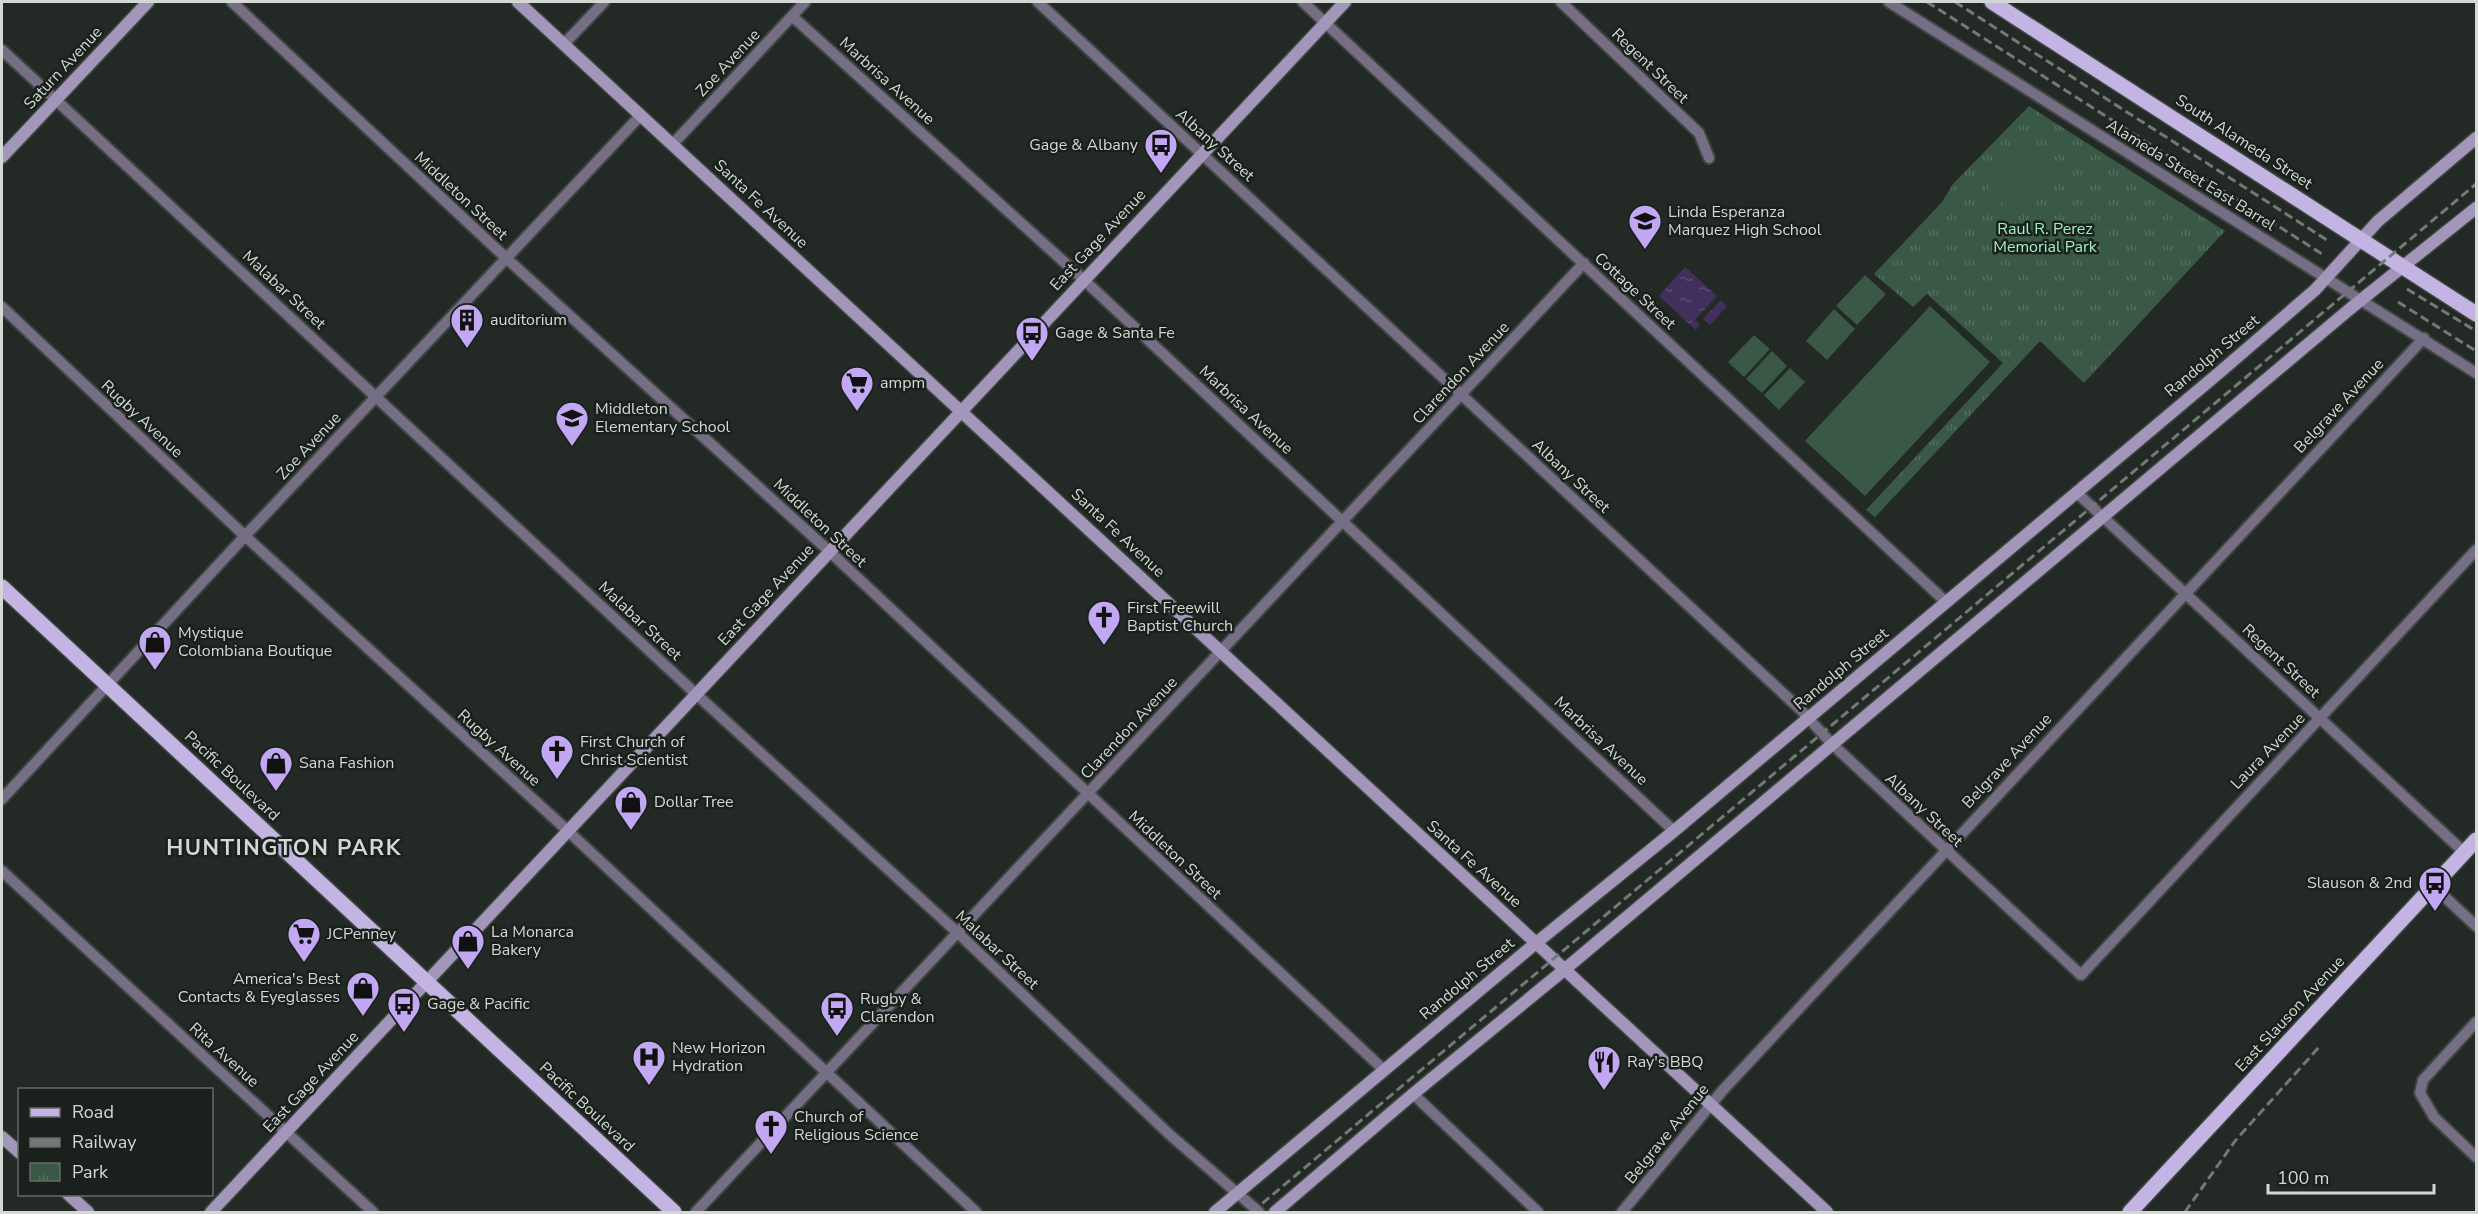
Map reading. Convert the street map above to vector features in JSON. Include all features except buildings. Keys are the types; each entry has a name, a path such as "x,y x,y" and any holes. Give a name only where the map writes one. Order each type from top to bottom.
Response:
{"main road":[{"name":"South Alameda Street","path":"1992,2 2476,314"},
{"name":"Pacific Boulevard","path":"2,587 674,1212"},
{"name":"East Slauson Avenue","path":"2130,1212 2476,840"}],"street":[{"name":"Saturn Avenue","path":"2,157 148,2"},
{"name":"Middleton Street","path":"232,2 505,258 829,551 1384,1070"},
{"name":"Santa Fe Avenue","path":"518,2 1827,1212"},
{"path":"564,44 604,2"},
{"name":"Zoe Avenue","path":"672,145 806,2"},
{"name":"Albany Street","path":"1038,2 1809,717 1832,744 2081,975"},
{"name":"Cottage Street","path":"1303,2 1946,602"},
{"name":"East Gage Avenue","path":"211,1212 1346,2"},
{"name":"Regent Street","path":"1561,2 1699,133 1709,158"},
{"name":"Alameda Street East Barrel","path":"1889,2 2325,278 2424,338 2476,373"},
{"name":"Marbrisa Avenue","path":"792,16 1084,280 1674,831"},
{"name":"Malabar Street","path":"2,50 696,694 958,933 1169,1134 1259,1212"},
{"name":"Zoe Avenue","path":"2,799 244,536 641,115"},
{"name":"Randolph Street","path":"1215,1212 1536,943 1674,831 2220,372 2315,290 2378,221 2476,138"},
{"path":"1275,1212 2361,300 2476,208"},
{"name":"Clarendon Avenue","path":"696,1212 1584,263"},
{"name":"Rugby Avenue","path":"2,307 244,536 568,831 976,1212"},
{"name":"Belgrave Avenue","path":"1622,1212 1711,1105 1945,850 2424,338"},
{"name":"Regent Street","path":"2076,492 2464,853"},
{"name":"Laura Avenue","path":"2081,975 2476,550"},
{"name":"Rita Avenue","path":"2,871 373,1212"},
{"path":"2433,886 2476,926"},
{"path":"2476,1022 2420,1086 2423,1100 2434,1117 2476,1157"},
{"path":"1413,1094 1539,1212"},
{"path":"2,1137 18,1151"},
{"path":"70,1196 88,1212"}],"green space":[{"name":"Raul R. Perez Memorial Park","path":"2029,106 2225,231 2084,383 2040,341 1875,517 1866,510 2003,363 1927,294 1913,307 1874,274 1942,202 1953,184"},
{"path":"2014,147 2050,170 2036,192 2000,169"},
{"path":"2000,170 2036,193 2022,215 1986,192"},
{"path":"1865,275 1886,294 1857,325 1836,306"},
{"path":"1930,306 1990,362 1865,496 1805,441"},
{"path":"1834,309 1855,329 1827,360 1806,341"},
{"path":"1754,335 1770,349 1744,377 1728,362"},
{"path":"1772,351 1787,366 1762,393 1746,379"},
{"path":"1790,368 1805,382 1779,410 1764,395"}],"water":[{"path":"1685,267 1717,296 1695,320 1700,325 1696,330 1659,296"},
{"path":"1721,300 1727,306 1710,325 1703,319"}],"railway":[{"path":"1927,2 2322,254"},
{"path":"1955,2 2330,242"},
{"path":"1252,1212 2476,184"},
{"path":"2407,289 2476,331"},
{"path":"2398,302 2476,351"},
{"path":"2185,1212 2235,1141 2320,1046"}],"place":[{"name":"Gage & Albany","path":"1161,174"},
{"name":"Linda Esperanza Marquez High School","path":"1645,250"},
{"name":"auditorium","path":"467,349"},
{"name":"Gage & Santa Fe","path":"1032,362"},
{"name":"ampm","path":"857,412"},
{"name":"Middleton Elementary School","path":"572,447"},
{"name":"First Freewill Baptist Church","path":"1104,646"},
{"name":"Mystique Colombiana Boutique","path":"155,671"},
{"name":"First Church of Christ Scientist","path":"557,780"},
{"name":"Sana Fashion","path":"276,792"},
{"name":"Dollar Tree","path":"631,831"},
{"name":"Slauson & 2nd","path":"2435,912"},
{"name":"JCPenney","path":"304,963"},
{"name":"La Monarca Bakery","path":"468,970"},
{"name":"America's Best Contacts & Eyeglasses","path":"363,1017"},
{"name":"Gage & Pacific","path":"404,1033"},
{"name":"Rugby & Clarendon","path":"837,1037"},
{"name":"New Horizon Hydration","path":"649,1086"},
{"name":"Ray's BBQ","path":"1604,1091"},
{"name":"Church of Religious Science","path":"771,1155"}],"district":[{"name":"HUNTINGTON PARK","path":"284,848"}]}
